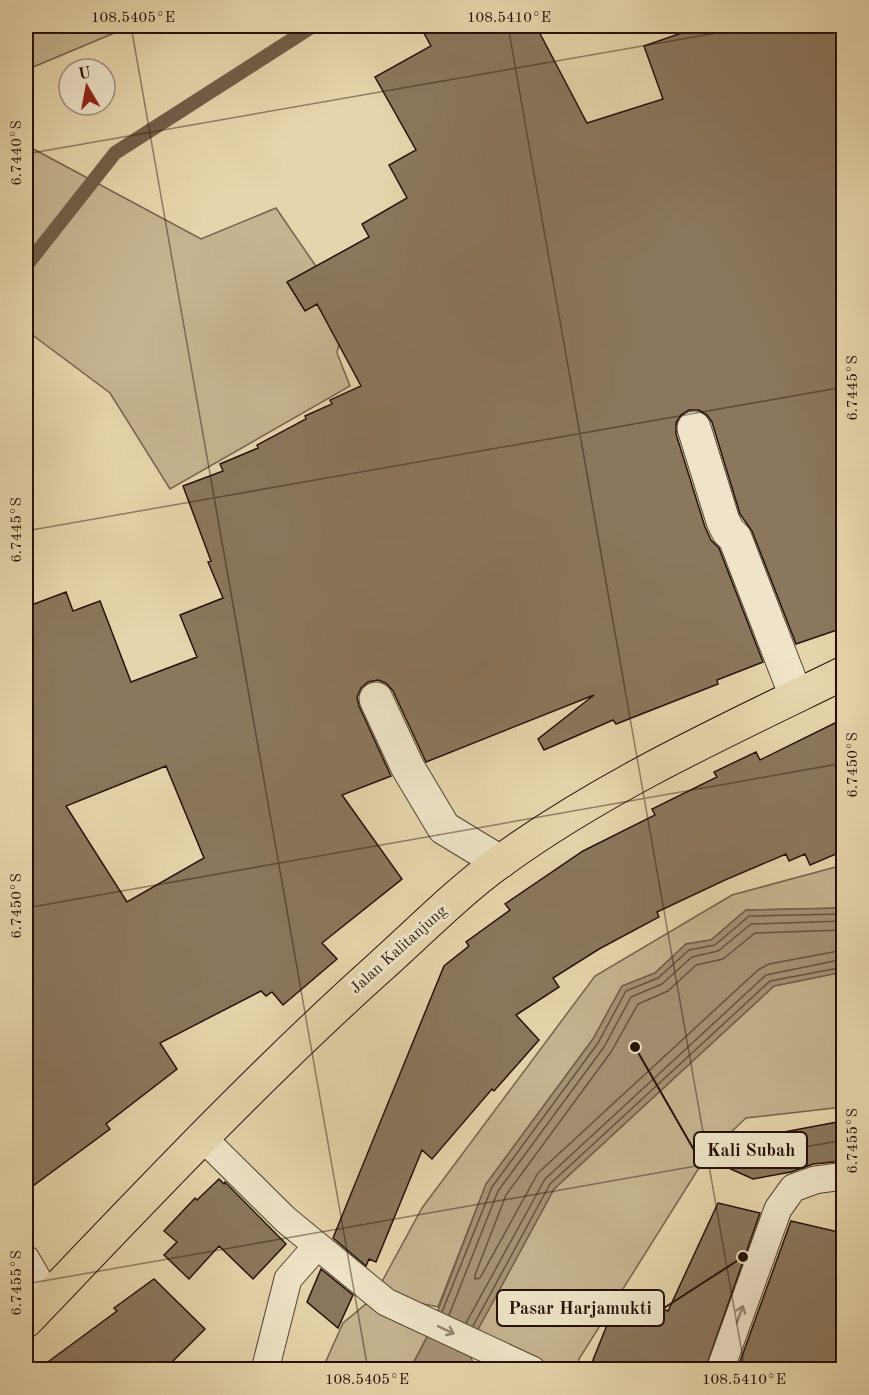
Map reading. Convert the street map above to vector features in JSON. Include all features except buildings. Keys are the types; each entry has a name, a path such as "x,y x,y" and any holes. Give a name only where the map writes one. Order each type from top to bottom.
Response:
{"main road":[{"name":"Jalan Kalitanjung","path":"26,1321 202,1137 315,1026 452,902 500,862 595,801 661,764 843,673"}],"street":[{"path":"694,428 723,521 735,538 796,696"},
{"path":"376,699 403,758 444,828 500,862"}],"lane":[{"path":"202,1137 286,1220 386,1302 532,1370"},
{"path":"720,1370 778,1209 793,1188 815,1180 843,1176"},
{"path":"265,1370 288,1279 317,1246"},
{"path":"26,1259 48,1297"}],"shaded area":[{"path":"26,26 131,26 57,57 26,70"},
{"path":"26,145 201,239 276,208 346,310 337,353 350,386 170,489 110,393 31,334 26,335"},
{"path":"843,865 843,908 746,910 711,940 686,944 655,973 622,986 593,1039 486,1184 438,1307 390,1297 379,1287 422,1208 595,976 732,895"},
{"path":"843,972 843,1107 746,1118 707,1155 579,1359 577,1369 547,1369 474,1336 554,1189 774,986"},
{"path":"372,1299 430,1331 410,1369 322,1370 343,1323"}],"water":[{"path":"843,908 843,972 774,986 554,1189 468,1348 475,1369 410,1370 430,1331 486,1184 593,1039 622,986 655,973 686,944 711,940 746,910"}],"waterway":[{"path":"26,266 115,153 313,26"}],"place":[{"name":"Kali Subah","path":"635,1047"},
{"name":"Pasar Harjamukti","path":"743,1257"}]}
